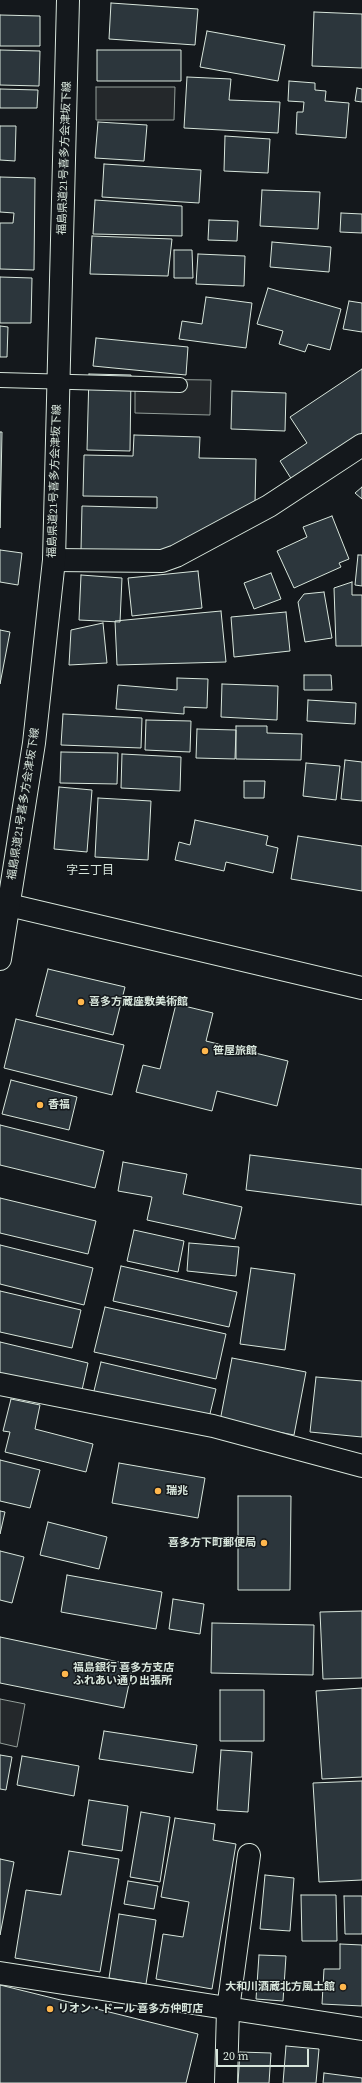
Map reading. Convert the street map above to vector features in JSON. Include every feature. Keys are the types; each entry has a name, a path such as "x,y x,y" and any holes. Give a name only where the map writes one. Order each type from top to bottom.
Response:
{"street":[{"name":"福島県道21号喜多方会津坂下線","path":"0,959 4,904 34,743 54,560 68,0"},
{"path":"54,560 162,561 176,556 269,506 362,445"},
{"path":"4,904 362,988"},
{"path":"0,1384 213,1426 362,1466"},
{"path":"226,2083 228,2009 249,1855"},
{"path":"0,1973 362,2029"}],"lane":[{"path":"0,380 180,385"}],"shaded area":[{"path":"96,87 175,87 174,120 96,120"},
{"path":"135,379 211,380 210,415 135,413"},
{"path":"0,1699 25,1704 17,1747 0,1743"}],"building":[{"path":"111,3 198,9 195,45 109,39"},
{"path":"314,12 362,14 362,68 312,66"},
{"path":"0,15 40,16 40,46 0,46"},
{"path":"207,31 285,45 278,81 200,67"},
{"path":"0,50 40,51 39,86 0,85"},
{"path":"97,50 181,50 181,81 97,81"},
{"path":"187,77 231,79 229,100 280,102 278,133 184,128"},
{"path":"289,81 315,83 315,90 326,91 325,101 349,103 346,138 296,134 297,112 303,112 304,102 288,101"},
{"path":"357,88 362,89 362,102 355,101"},
{"path":"0,89 38,90 37,108 0,108"},
{"path":"98,122 147,125 144,161 95,158"},
{"path":"0,126 16,126 15,161 0,160"},
{"path":"225,136 270,139 268,173 224,171"},
{"path":"104,164 201,170 199,203 102,197"},
{"path":"0,177 35,178 34,270 0,269 0,223 13,223 14,213 0,212"},
{"path":"262,190 320,192 318,229 260,226"},
{"path":"95,200 182,206 182,236 93,234"},
{"path":"341,213 362,214 362,233 340,232"},
{"path":"209,220 238,221 237,241 208,240"},
{"path":"92,236 172,239 168,276 90,274"},
{"path":"272,242 331,247 329,272 270,267"},
{"path":"174,250 192,250 193,278 174,278"},
{"path":"198,254 245,256 244,286 196,284"},
{"path":"0,277 32,278 31,323 0,323"},
{"path":"268,288 341,309 330,350 308,344 305,352 279,344 283,331 257,324"},
{"path":"206,297 252,303 246,348 179,339 182,321 202,324"},
{"path":"349,301 362,303 362,332 343,329"},
{"path":"0,326 8,327 7,357 0,357"},
{"path":"96,338 188,347 186,375 93,366"},
{"path":"362,369 362,433 292,480 280,461 307,443 290,417"},
{"path":"89,374 131,375 130,451 87,450"},
{"path":"232,391 286,393 285,431 231,429"},
{"path":"0,432 2,432 0,528"},
{"path":"134,435 200,437 199,458 256,459 255,504 172,552 81,550 82,506 157,508 157,497 83,496 84,455 133,456"},
{"path":"362,487 362,499 355,493"},
{"path":"332,516 349,559 339,563 341,567 294,588 277,551 307,537 303,527"},
{"path":"0,550 22,553 18,585 0,582"},
{"path":"358,555 362,555 362,586 355,585"},
{"path":"198,571 202,608 132,616 128,578"},
{"path":"271,573 281,599 254,609 244,583"},
{"path":"81,575 122,578 120,622 79,620"},
{"path":"352,582 352,595 362,595 362,646 336,646 334,588"},
{"path":"324,592 332,638 305,642 298,602 304,594"},
{"path":"221,611 226,662 117,665 115,621"},
{"path":"286,612 290,651 234,657 231,617"},
{"path":"103,623 107,663 69,665 71,630"},
{"path":"0,630 10,632 0,684"},
{"path":"304,675 331,675 332,690 304,690"},
{"path":"177,678 208,679 207,708 184,707 184,714 116,709 118,685 177,690"},
{"path":"222,684 278,686 277,720 221,717"},
{"path":"308,700 356,703 355,724 307,721"},
{"path":"63,714 142,718 141,748 61,745"},
{"path":"146,720 191,721 190,752 145,750"},
{"path":"236,726 267,726 267,733 302,734 301,760 236,759"},
{"path":"197,729 236,730 235,759 196,758"},
{"path":"61,752 118,753 117,784 60,783"},
{"path":"122,754 181,757 180,791 121,788"},
{"path":"345,760 362,762 362,801 341,799"},
{"path":"306,763 340,766 336,800 303,796"},
{"path":"244,781 265,781 264,798 244,798"},
{"path":"59,787 92,790 87,852 54,849"},
{"path":"98,798 151,801 148,860 95,857"},
{"path":"195,820 268,836 266,845 278,848 273,873 226,862 224,871 175,860 179,842 190,845"},
{"path":"298,836 362,846 362,891 291,879"},
{"name":"喜多方蔵座敷美術館","path":"48,969 125,987 113,1035 36,1016"},
{"name":"笹屋旅館","path":"176,1004 213,1013 206,1041 288,1061 277,1106 217,1091 212,1111 136,1092 143,1065 160,1069"},
{"path":"16,1019 124,1045 112,1095 4,1068"},
{"name":"香福","path":"11,1080 77,1097 69,1130 2,1114"},
{"path":"0,1125 104,1151 95,1188 0,1165"},
{"path":"250,1155 362,1169 362,1205 246,1190"},
{"path":"123,1162 187,1174 183,1194 242,1207 235,1239 147,1220 152,1197 118,1191"},
{"path":"0,1198 96,1221 88,1254 0,1233"},
{"path":"134,1230 184,1241 178,1272 127,1261"},
{"path":"189,1243 239,1247 236,1276 187,1271"},
{"path":"0,1245 93,1268 84,1305 0,1284"},
{"path":"121,1266 237,1292 229,1327 113,1301"},
{"path":"251,1268 295,1274 285,1350 240,1344"},
{"path":"0,1291 81,1310 72,1348 0,1332"},
{"path":"105,1307 226,1334 216,1379 94,1352"},
{"path":"0,1342 88,1363 80,1399 0,1380"},
{"path":"232,1358 306,1372 294,1435 220,1421"},
{"path":"101,1362 216,1389 208,1422 93,1395"},
{"path":"316,1377 362,1381 362,1437 310,1432"},
{"path":"11,1399 40,1405 35,1429 93,1444 86,1472 5,1452 10,1432 3,1431"},
{"path":"0,1460 40,1470 30,1508 0,1501"},
{"name":"瑞兆","path":"119,1463 205,1478 198,1518 112,1503"},
{"path":"238,1496 291,1496 290,1590 238,1590"},
{"path":"0,1511 5,1512 0,1534"},
{"path":"48,1522 107,1537 99,1569 40,1555"},
{"path":"0,1551 24,1557 12,1603 0,1600"},
{"path":"67,1575 162,1592 156,1629 61,1612"},
{"path":"173,1599 204,1604 200,1634 169,1629"},
{"path":"362,1611 362,1678 323,1679 320,1612"},
{"path":"212,1623 314,1625 313,1675 211,1673"},
{"name":"福島銀行 喜多方支店 ふれあい通り出張所","path":"0,1637 133,1665 124,1708 0,1683"},
{"path":"362,1688 362,1777 322,1779 316,1691"},
{"path":"220,1690 264,1690 264,1741 220,1741"},
{"path":"104,1731 197,1745 193,1773 99,1759"},
{"path":"221,1750 252,1752 248,1812 217,1810"},
{"path":"0,1755 12,1757 6,1790 0,1789"},
{"path":"22,1756 79,1766 74,1796 17,1785"},
{"path":"362,1781 362,1880 319,1882 313,1783"},
{"path":"89,1800 128,1806 122,1851 82,1845"},
{"path":"141,1812 170,1817 160,1882 130,1877"},
{"path":"175,1818 215,1824 213,1840 236,1844 212,1989 156,1979 163,1934 183,1937 189,1902 161,1897"},
{"path":"69,1851 119,1859 100,1972 15,1958 26,1890 61,1895"},
{"path":"0,1859 14,1862 0,1935"},
{"path":"265,1875 294,1878 290,1931 260,1929"},
{"path":"128,1881 158,1886 154,1909 124,1904"},
{"path":"301,1895 336,1895 337,1941 302,1941"},
{"path":"344,1896 362,1896 362,1934 345,1934"},
{"path":"119,1914 156,1920 146,1984 109,1978"},
{"name":"大和川酒蔵北方風土館","path":"340,1944 362,1945 362,2006 322,2004 324,1969 340,1969"},
{"path":"259,1955 286,1956 283,2001 256,1999"},
{"name":"リオン・ドール 喜多方仲町店","path":"0,1985 198,2034 186,2083 0,2083"},
{"path":"286,2046 319,2049 316,2083 283,2083"},
{"path":"240,2052 271,2053 269,2083 238,2083"},
{"path":"324,2073 362,2078 362,2083 323,2083"}],"place":[{"name":"喜多方蔵座敷美術館","path":"81,1002"},
{"name":"笹屋旅館","path":"205,1051"},
{"name":"香福","path":"40,1105"},
{"name":"瑞兆","path":"158,1491"},
{"name":"喜多方下町郵便局","path":"264,1543"},
{"name":"福島銀行 喜多方支店 ふれあい通り出張所","path":"65,1674"},
{"name":"大和川酒蔵北方風土館","path":"343,1987"},
{"name":"リオン・ドール 喜多方仲町店","path":"50,2009"}],"district":[{"name":"字三丁目","path":"90,871"}]}
